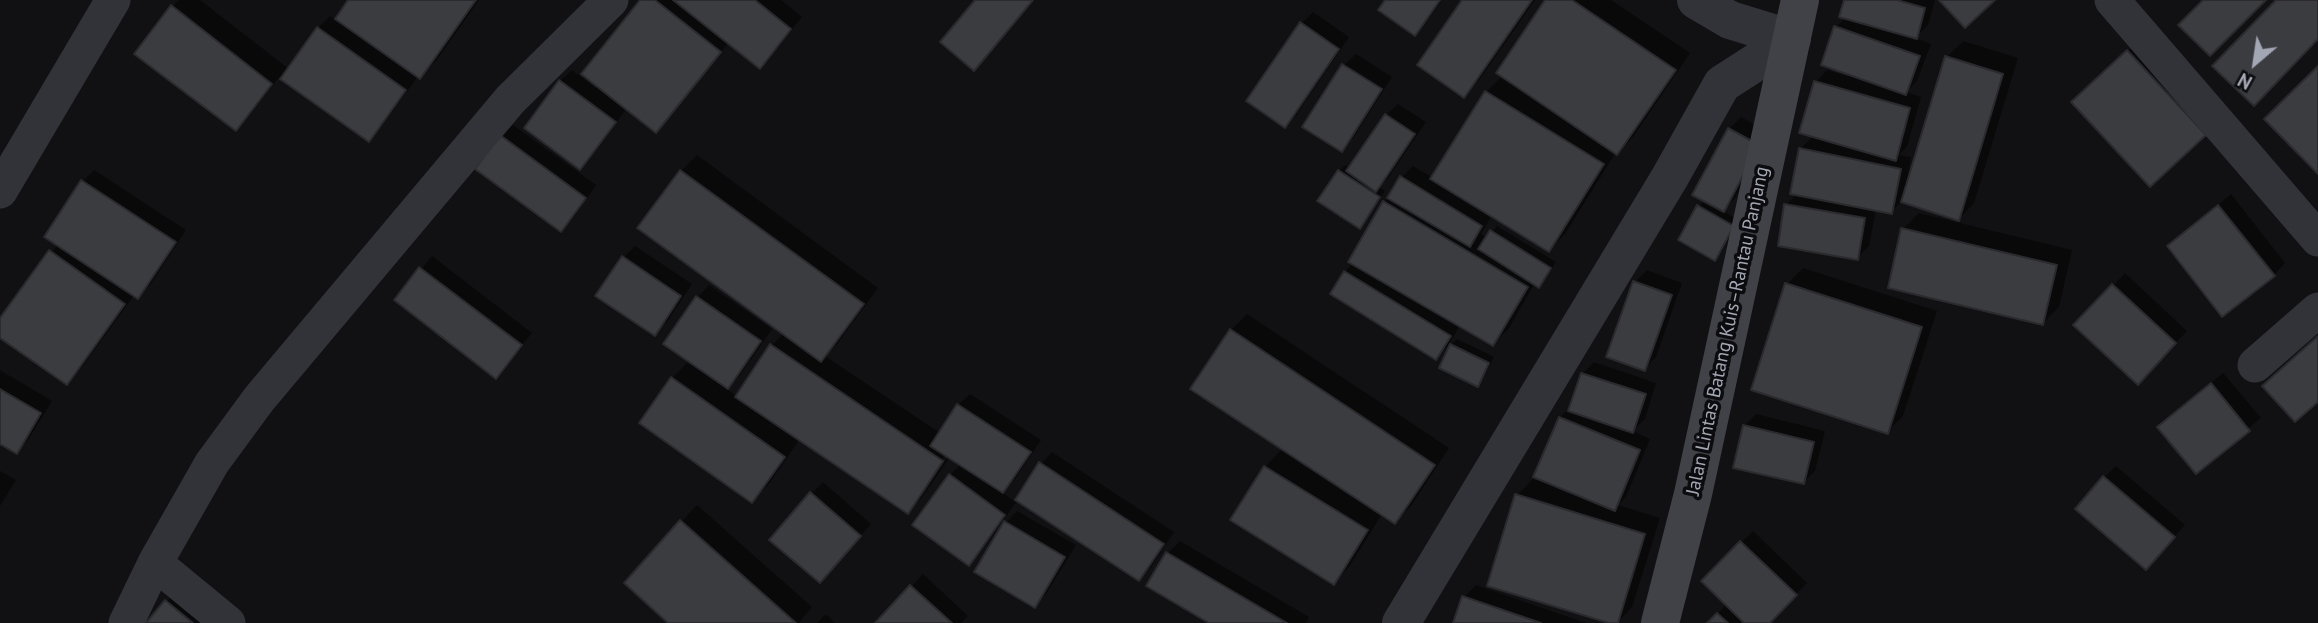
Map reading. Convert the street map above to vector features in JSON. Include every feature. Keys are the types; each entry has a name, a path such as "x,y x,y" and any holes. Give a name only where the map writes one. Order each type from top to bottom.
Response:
{"main road":[{"name":"Jalan Lintas Batang Kuis–Rantau Panjang","path":"1660,623 1693,494 1800,0"}],"street":[{"path":"0,191 113,0"},
{"path":"126,623 155,563 212,463 259,399 510,100 611,0"},
{"path":"1696,0 1730,20 1792,39"},
{"path":"2112,0 2318,239"},
{"path":"1401,623 1663,189 1722,84 1792,39"},
{"path":"2255,365 2318,310"},
{"path":"155,563 228,623"}],"building":[{"path":"348,0 476,0 420,79 335,19"},
{"path":"640,0 655,0 721,52 656,133 581,74"},
{"path":"673,0 755,0 791,29 760,69"},
{"path":"975,0 1033,0 974,71 940,42"},
{"path":"1385,0 1440,0 1415,36 1378,10"},
{"path":"1462,0 1532,0 1464,98 1417,65"},
{"path":"1545,0 1572,0 1676,70 1617,155 1496,73"},
{"path":"1844,0 1897,0 1925,8 1917,39 1839,17"},
{"path":"1939,0 1995,0 1965,28"},
{"path":"2203,0 2266,0 2210,56 2178,25"},
{"path":"2276,0 2318,0 2318,39 2254,106 2212,66"},
{"path":"171,5 272,84 236,131 134,54"},
{"path":"1300,22 1339,49 1285,128 1246,101"},
{"path":"1834,26 1920,56 1906,95 1821,65"},
{"path":"317,27 406,90 369,142 280,79"},
{"path":"2127,50 2206,135 2150,187 2071,102"},
{"path":"1945,56 2003,74 1959,221 1901,202"},
{"path":"1342,64 1382,89 1342,152 1302,127"},
{"path":"2318,66 2318,174 2264,119"},
{"path":"559,80 616,122 580,170 524,128"},
{"path":"1814,81 1910,108 1896,161 1799,133"},
{"path":"1485,91 1604,164 1549,252 1430,179"},
{"path":"1385,114 1415,134 1376,192 1346,171"},
{"path":"1728,128 1759,145 1724,212 1692,195"},
{"path":"500,135 586,198 561,232 475,169"},
{"path":"1799,148 1901,169 1892,214 1790,194"},
{"path":"680,170 864,304 821,362 637,228"},
{"path":"1338,170 1380,197 1360,229 1317,201"},
{"path":"1400,176 1482,226 1470,247 1387,198"},
{"path":"81,180 176,242 138,299 44,237"},
{"path":"1383,201 1528,287 1493,346 1348,262"},
{"path":"1784,204 1865,218 1858,260 1778,246"},
{"path":"1697,205 1734,226 1715,261 1678,240"},
{"path":"2218,205 2275,276 2222,317 2167,246"},
{"path":"1901,228 2057,265 2043,325 1888,288"},
{"path":"1490,230 1551,268 1539,288 1478,249"},
{"path":"49,250 125,304 67,385 0,338 0,318"},
{"path":"622,256 681,296 655,336 595,296"},
{"path":"419,267 522,345 496,379 394,300"},
{"path":"1344,271 1451,336 1436,360 1330,294"},
{"path":"1633,281 1672,295 1645,371 1606,357"},
{"path":"1785,283 1922,327 1888,434 1751,390"},
{"path":"2112,284 2176,343 2138,385 2073,325"},
{"path":"696,296 761,341 728,389 663,344"},
{"path":"1230,329 1435,465 1395,524 1190,389"},
{"path":"2318,336 2318,402 2295,422 2262,386"},
{"path":"770,344 943,461 908,514 735,397"},
{"path":"1450,344 1489,363 1478,387 1439,368"},
{"path":"1581,373 1646,394 1633,433 1568,411"},
{"path":"671,377 785,457 752,503 639,423"},
{"path":"2211,383 2250,431 2196,474 2157,427"},
{"path":"0,389 41,413 17,454 0,444"},
{"path":"957,404 1031,452 1003,493 930,446"},
{"path":"1559,417 1640,450 1615,511 1533,477"},
{"path":"1743,425 1814,442 1804,484 1733,468"},
{"path":"1039,462 1164,544 1139,581 1015,500"},
{"path":"1264,466 1368,530 1334,585 1230,520"},
{"path":"949,474 1005,515 969,566 912,525"},
{"path":"2103,476 2175,537 2146,570 2075,509"},
{"path":"810,492 861,536 820,583 769,540"},
{"path":"1515,494 1645,534 1618,623 1609,623 1487,586"},
{"path":"680,520 796,623 668,623 624,583"},
{"path":"1004,521 1065,557 1035,608 974,572"},
{"path":"1740,541 1797,595 1770,623 1744,623 1701,581"},
{"path":"1166,552 1287,623 1209,623 1146,586"},
{"path":"910,585 952,623 875,623"},
{"path":"1462,596 1541,623 1453,623"},
{"path":"165,600 193,623 146,623"},
{"path":"1717,613 1728,623 1707,623"}]}
